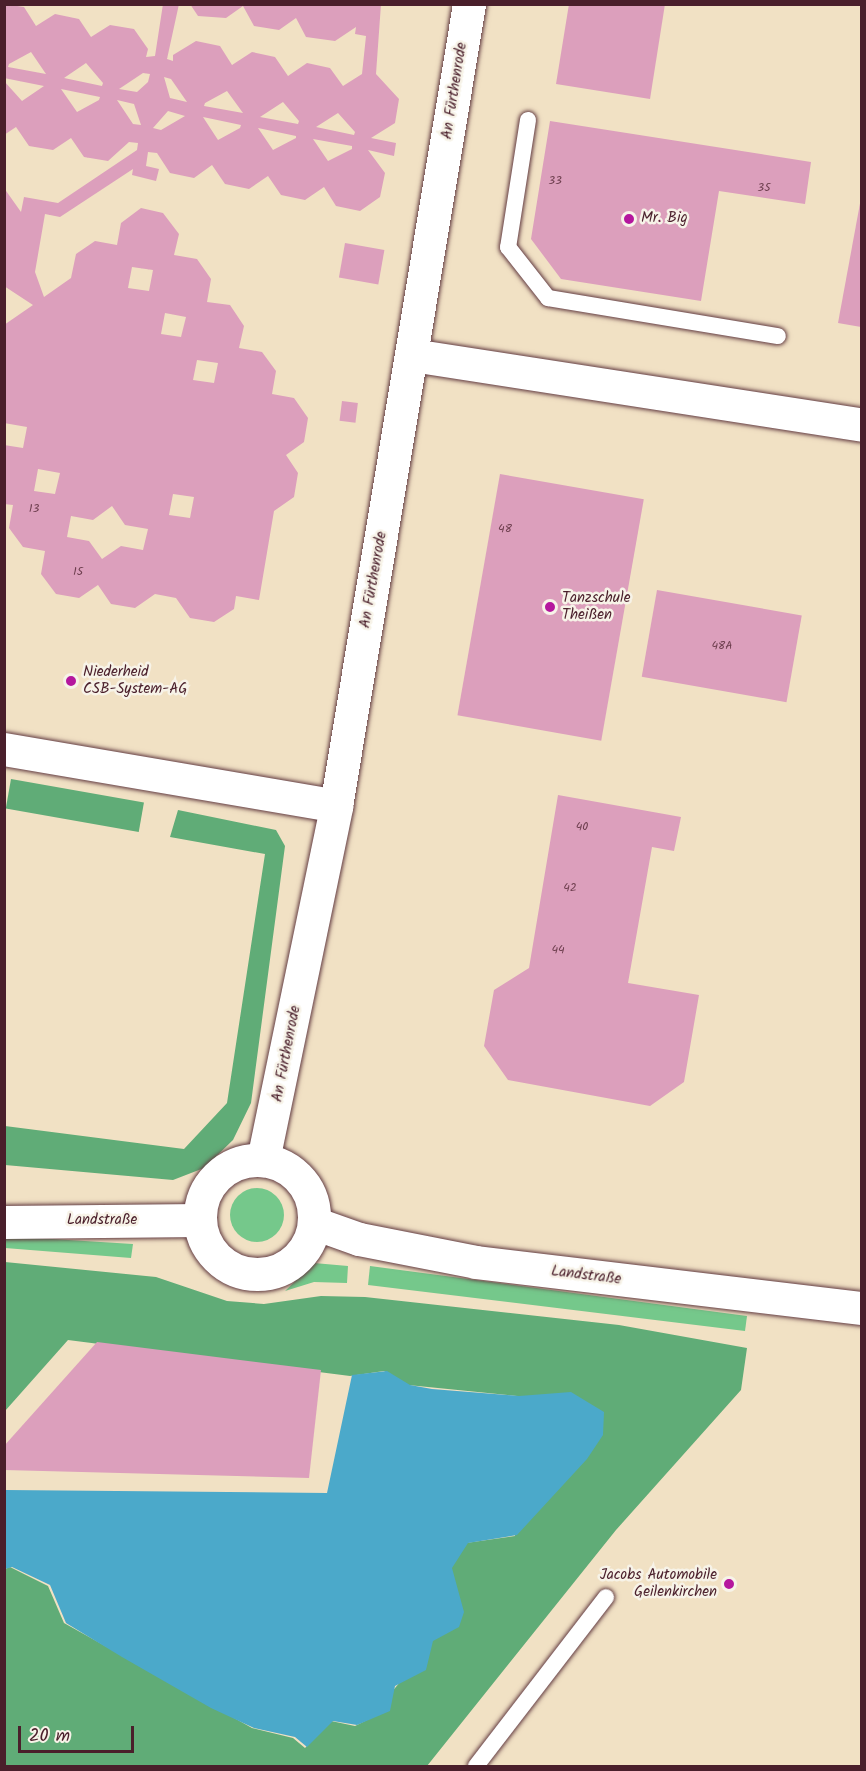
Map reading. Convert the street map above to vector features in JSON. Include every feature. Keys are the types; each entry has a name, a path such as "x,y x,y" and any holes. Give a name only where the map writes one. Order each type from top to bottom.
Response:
{"street":[{"name":"An Fürthenrode","path":"264,1160 336,806 469,4"},
{"path":"412,355 861,425"},
{"path":"4,749 336,806"},
{"path":"264,1160 302,1181 312,1201 314,1223 308,1244 294,1260 276,1272 255,1275 217,1258 200,1220 202,1200 226,1169 264,1160"},
{"name":"Landstraße","path":"4,1222 200,1220"},
{"name":"Landstraße","path":"314,1223 359,1239 476,1262 861,1308"}],"lane":[{"path":"528,120 508,247 549,298 778,336"},
{"path":"476,1767 606,1597"}],"green space":[{"path":"11,779 144,802 139,832 6,809"},
{"path":"178,810 276,830 285,846 251,1103 233,1140 204,1168 173,1180 5,1165 5,1126 184,1149 227,1103 265,854 170,837"},
{"path":"252,1188 262,1188 272,1192 280,1200 284,1215 280,1230 272,1238 262,1242 252,1242 242,1238 234,1230 230,1220 230,1210 234,1200 242,1192"},
{"path":"4,1236 133,1244 131,1258 5,1248"},
{"path":"5,1262 156,1277 227,1301 264,1304 321,1296 365,1297 619,1325 747,1348 741,1390 616,1530 427,1766 5,1766 5,1569 10,1567 48,1586 64,1623 252,1728 293,1738 305,1748 331,1721 355,1726 369,1719 427,1650 450,1583 450,1569 466,1543 515,1536 517,1396 408,1385 384,1371 350,1376 68,1340 5,1411"},
{"path":"314,1263 348,1266 347,1283 314,1282 285,1291"},
{"path":"370,1266 747,1316 745,1331 368,1285"}],"water":[{"path":"387,1371 410,1385 432,1389 519,1396 571,1392 604,1412 603,1435 587,1459 517,1535 468,1543 452,1568 464,1612 459,1627 433,1641 426,1670 395,1686 390,1711 357,1725 333,1721 307,1747 295,1737 254,1728 211,1708 66,1623 50,1585 12,1567 5,1569 5,1490 327,1493 352,1375"}],"building":[{"path":"4,4 24,7 36,26 55,14 79,19 91,37 110,25 134,29 148,49 146,57 155,56 163,4 179,4 167,59 173,61 173,55 196,41 220,46 232,65 252,52 275,57 288,76 307,63 330,68 343,86 362,74 366,36 355,34 356,27 335,41 306,37 296,18 279,30 254,26 243,6 226,18 198,16 190,4 381,4 376,74 399,99 395,123 371,138 396,143 394,156 368,150 385,173 380,197 360,211 336,206 324,187 305,200 281,195 268,176 249,189 225,184 212,165 194,178 170,173 157,153 148,152 146,166 159,169 156,181 132,175 133,169 60,217 45,214 35,272 44,297 71,278 76,254 95,241 117,245 121,223 141,208 163,213 179,234 174,255 197,259 211,279 207,302 230,305 244,326 239,348 262,352 276,371 272,394 294,398 308,418 304,442 286,455 298,473 294,497 274,511 259,600 236,596 234,609 214,622 190,618 176,598 155,594 135,608 111,604 98,585 79,598 56,594 41,574 45,551 23,547 9,528 13,505 4,504 4,445 23,448 27,427 4,423 4,325 33,305 4,286 4,188 21,212 24,197 58,203 137,150 138,143 129,142 108,161 84,157 71,138 53,150 29,146 16,127 4,135 4,81 22,101 44,86 4,78","holes":["31,52 46,74 8,67 9,64","86,63 103,83 102,86 64,78","143,73 150,74 148,82 137,92 119,89","164,77 171,79 187,102 170,98","61,89 100,97 99,100 77,112","227,91 243,113 204,106 205,103","117,100 134,104 141,125 133,124","283,102 299,121 298,124 260,117","168,111 185,116 161,130 153,128","338,113 355,132 354,135 316,127","203,117 241,125 240,128 218,140","258,128 296,136 273,150","313,139 352,146 352,149 328,161","132,267 153,270 149,291 128,288","165,313 186,317 181,337 161,334","197,360 218,363 214,383 193,380","38,469 60,473 55,494 34,491","173,494 194,497 190,518 169,515","112,506 125,525 148,529 143,550 121,546 102,559 89,541 67,537 71,516 93,520"]},
{"path":"569,4 665,4 650,99 556,84"},
{"path":"550,121 811,162 805,204 719,191 701,301 561,279 531,239"},
{"path":"861,198 861,327 838,323"},
{"path":"345,243 384,250 378,284 339,277"},
{"path":"342,401 358,403 355,423 340,421"},
{"name":"Tanzschule Theißen","path":"500,474 644,499 601,741 457,715"},
{"path":"657,590 802,616 786,702 642,677"},
{"path":"558,795 681,817 674,851 652,847 628,983 699,995 684,1082 650,1106 508,1080 484,1046 494,990 529,968"},
{"path":"97,1342 321,1370 309,1478 4,1470 4,1446"}],"place":[{"name":"Mr. Big","path":"629,219"},
{"name":"Tanzschule Theißen","path":"550,607"},
{"name":"Niederheid CSB-System-AG","path":"71,681"},
{"name":"Jacobs Automobile Geilenkirchen","path":"729,1584"}]}
